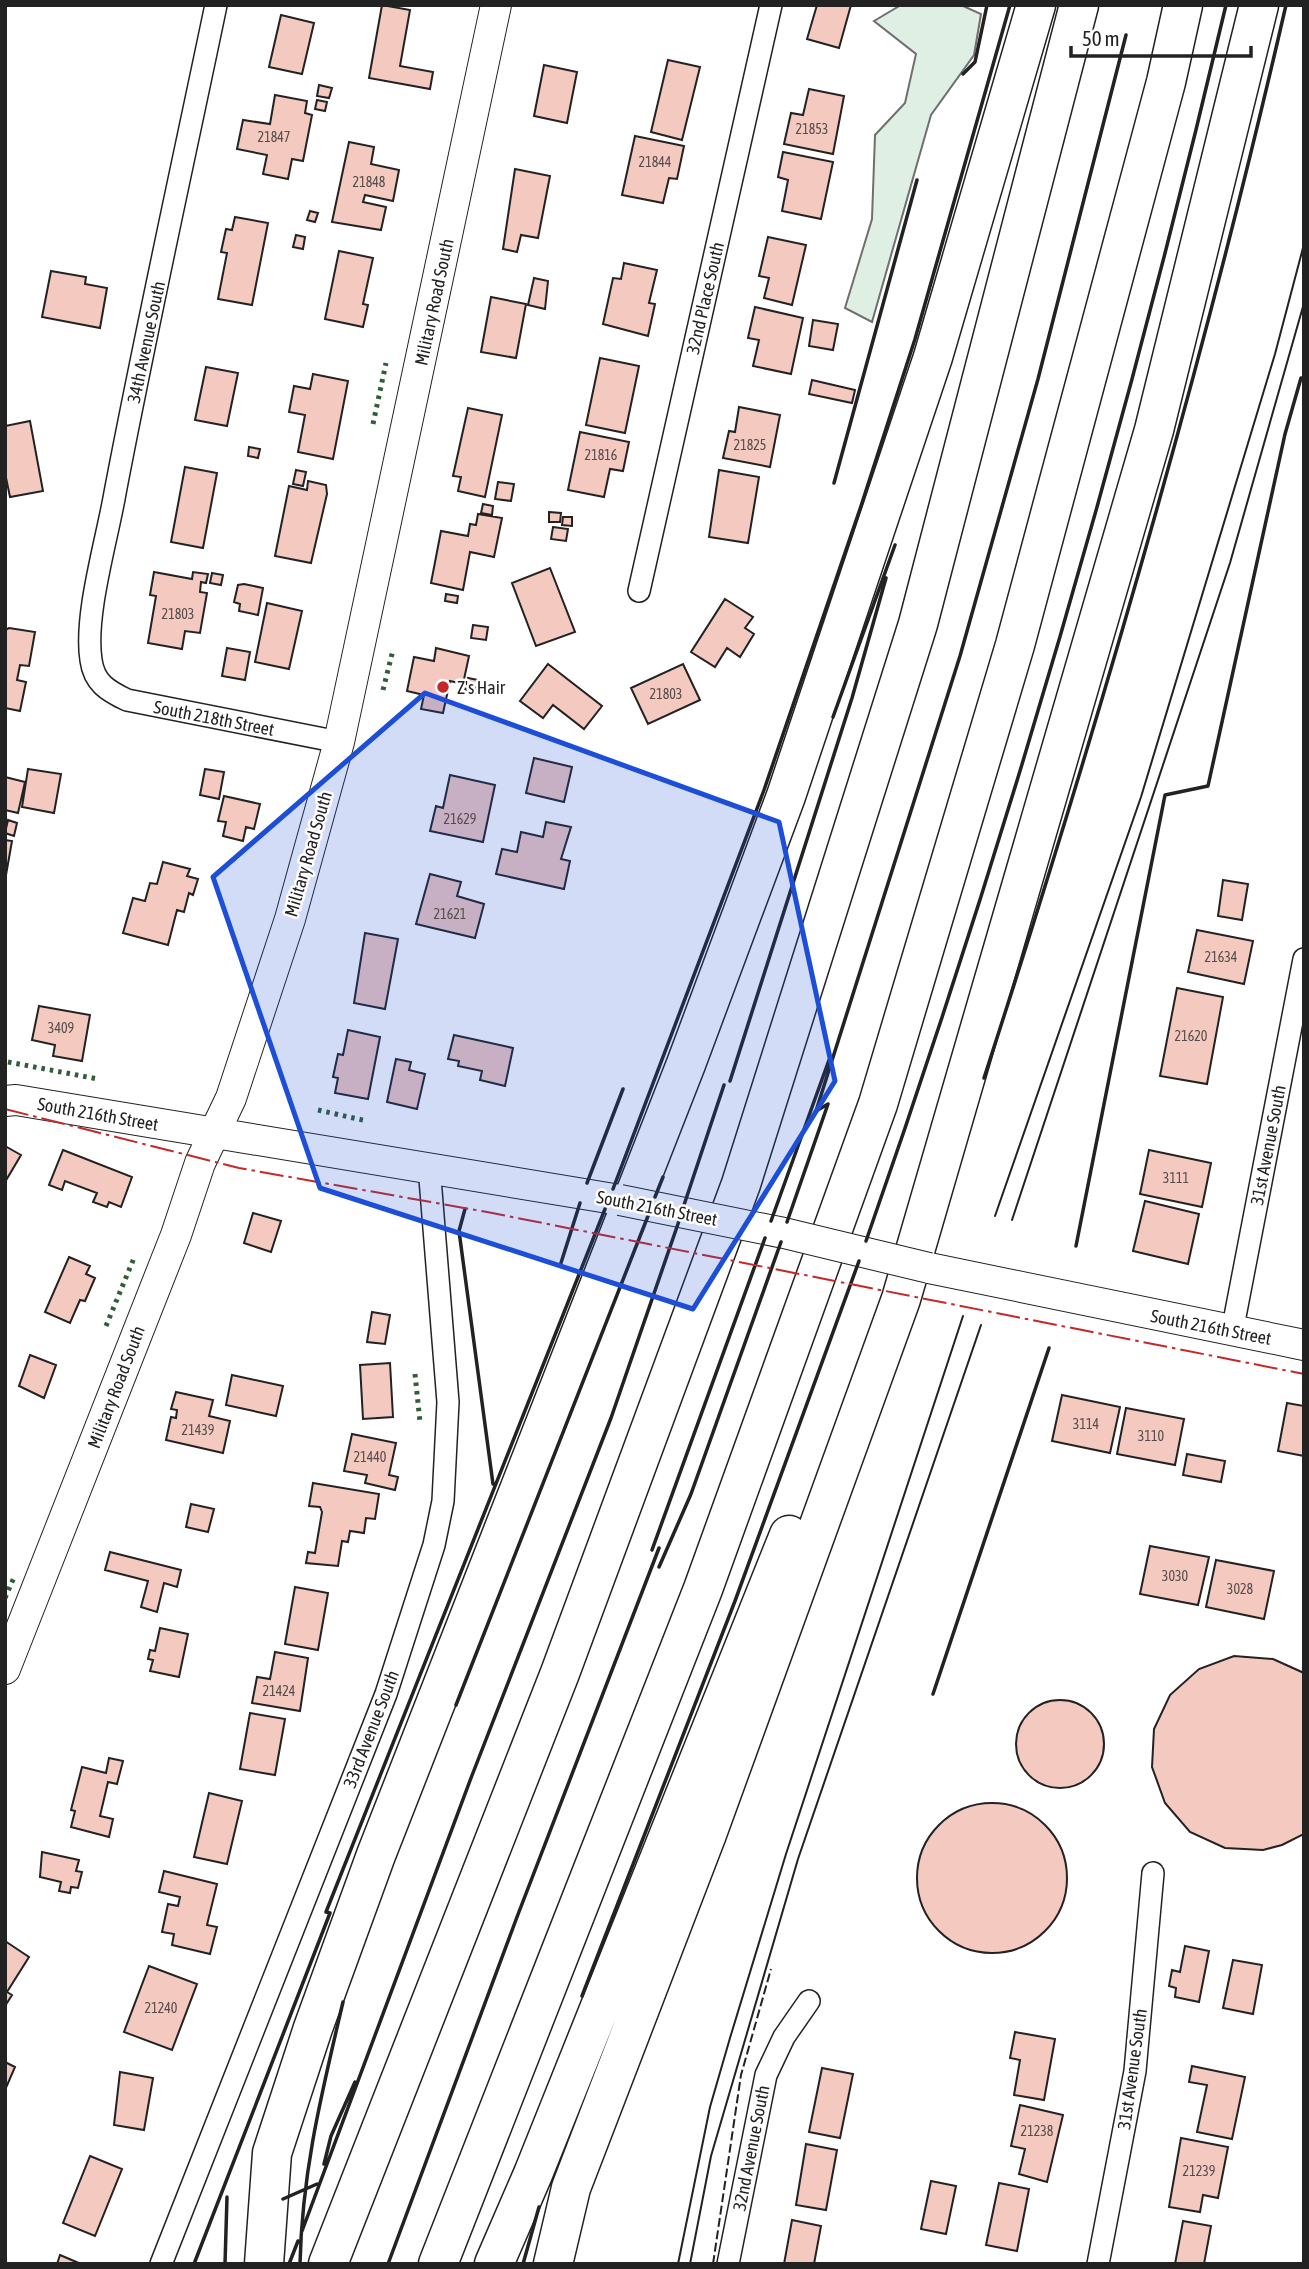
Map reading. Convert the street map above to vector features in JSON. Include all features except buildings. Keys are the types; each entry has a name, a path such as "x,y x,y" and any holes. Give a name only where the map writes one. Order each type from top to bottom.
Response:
{"highway":[{"path":"264,2264 272,2153 376,1855 686,1064 786,796 933,357 1036,5"},
{"path":"328,2264 561,1673 741,1184 918,624 1079,5"},
{"path":"438,2264 703,1589 878,1104 1015,645 1166,82 1183,5"},
{"path":"554,2264 571,2188 707,1834 901,1299 1003,941 1154,430 1259,5"},
{"path":"494,2264 538,2161 881,1306 1003,941"}],"main road":[{"name":"Military Road South","path":"5,1669 215,1132 231,1098 290,919 339,742 496,5"},
{"name":"South 216th Street","path":"5,1101 16,1100 429,1166 620,1200 784,1233 929,1268 1304,1345"}],"street":[{"name":"34th Avenue South","path":"95,679 91,661 92,620 126,434 216,5"},
{"name":"32nd Place South","path":"639,591 771,5"},
{"name":"South 218th Street","path":"95,679 107,691 138,702 339,742"},
{"name":"31st Avenue South","path":"1232,1332 1304,959"},
{"name":"33rd Avenue South","path":"161,2264 386,1694 434,1545 443,1501 447,1402 429,1166"},
{"name":"31st Avenue South","path":"1098,2264 1135,2071 1153,1873"},
{"name":"32nd Avenue South","path":"728,2264 766,2075 784,2037 809,2001"}],"highlighted area":[{"path":"425,693 779,822 835,1081 693,1309 320,1188 213,877"}],"green space":[{"path":"901,5 961,5 981,14 974,55 931,115 872,322 845,308 872,219 875,135 905,103 916,54 874,21"}],"tram line":[{"path":"995,1216 1141,797 1275,354 1304,244"},
{"path":"1012,1220 1230,563 1304,303"},
{"path":"678,2264 710,2107 730,2038 786,1854 963,1316"},
{"path":"690,2264 711,2156 798,1859 981,1325"}],"hedge":[{"path":"373,424 386,363"},
{"path":"383,690 393,650"},
{"path":"8,1062 98,1079"},
{"path":"318,1110 367,1121"},
{"path":"106,1326 134,1258"},
{"path":"415,1374 420,1422"},
{"path":"5,1598 15,1575"}],"fence":[{"path":"713,2264 741,2075 771,1969"}],"wall":[{"path":"963,74 975,62 987,5"},
{"path":"613,1189 764,790 861,506 915,339 1010,5"},
{"path":"866,1241 968,936 1062,628 1148,317 1226,5"},
{"path":"984,1078 1068,812 1147,544 1220,276 1286,5"},
{"path":"787,1222 828,1104 816,1111 960,656 1038,379 1126,35"},
{"path":"834,483 917,180"},
{"path":"1076,1246 1165,795 1208,786 1285,434 1301,378"},
{"path":"833,717 895,545"},
{"path":"730,1081 852,698 886,578"},
{"path":"771,1221 829,1060"},
{"path":"684,1205 724,1085"},
{"path":"587,1183 623,1089"},
{"path":"655,1197 663,1177"},
{"path":"560,1266 580,1203"},
{"path":"465,1209 459,1231 493,1484"},
{"path":"194,2264 330,1913 326,1912 605,1209"},
{"path":"456,1705 648,1216"},
{"path":"302,2231 471,1778 611,1418 679,1221"},
{"path":"652,1550 765,1238"},
{"path":"659,1567 691,1494 781,1242"},
{"path":"582,1996 735,1601 859,1261"},
{"path":"933,1694 1049,1348"},
{"path":"388,2264 517,1917 659,1548"},
{"path":"300,2264 309,2164 343,2002"},
{"path":"324,2164 331,2136 355,2082"},
{"path":"283,2199 317,2184"},
{"path":"225,2264 227,2197"},
{"path":"523,2264 539,2207"},
{"path":"289,2264 298,2241"}],"power":[{"path":"5,1109 239,1168 487,1212 1304,1374"}],"place":[{"name":"Z's Hair","path":"443,687"}]}
